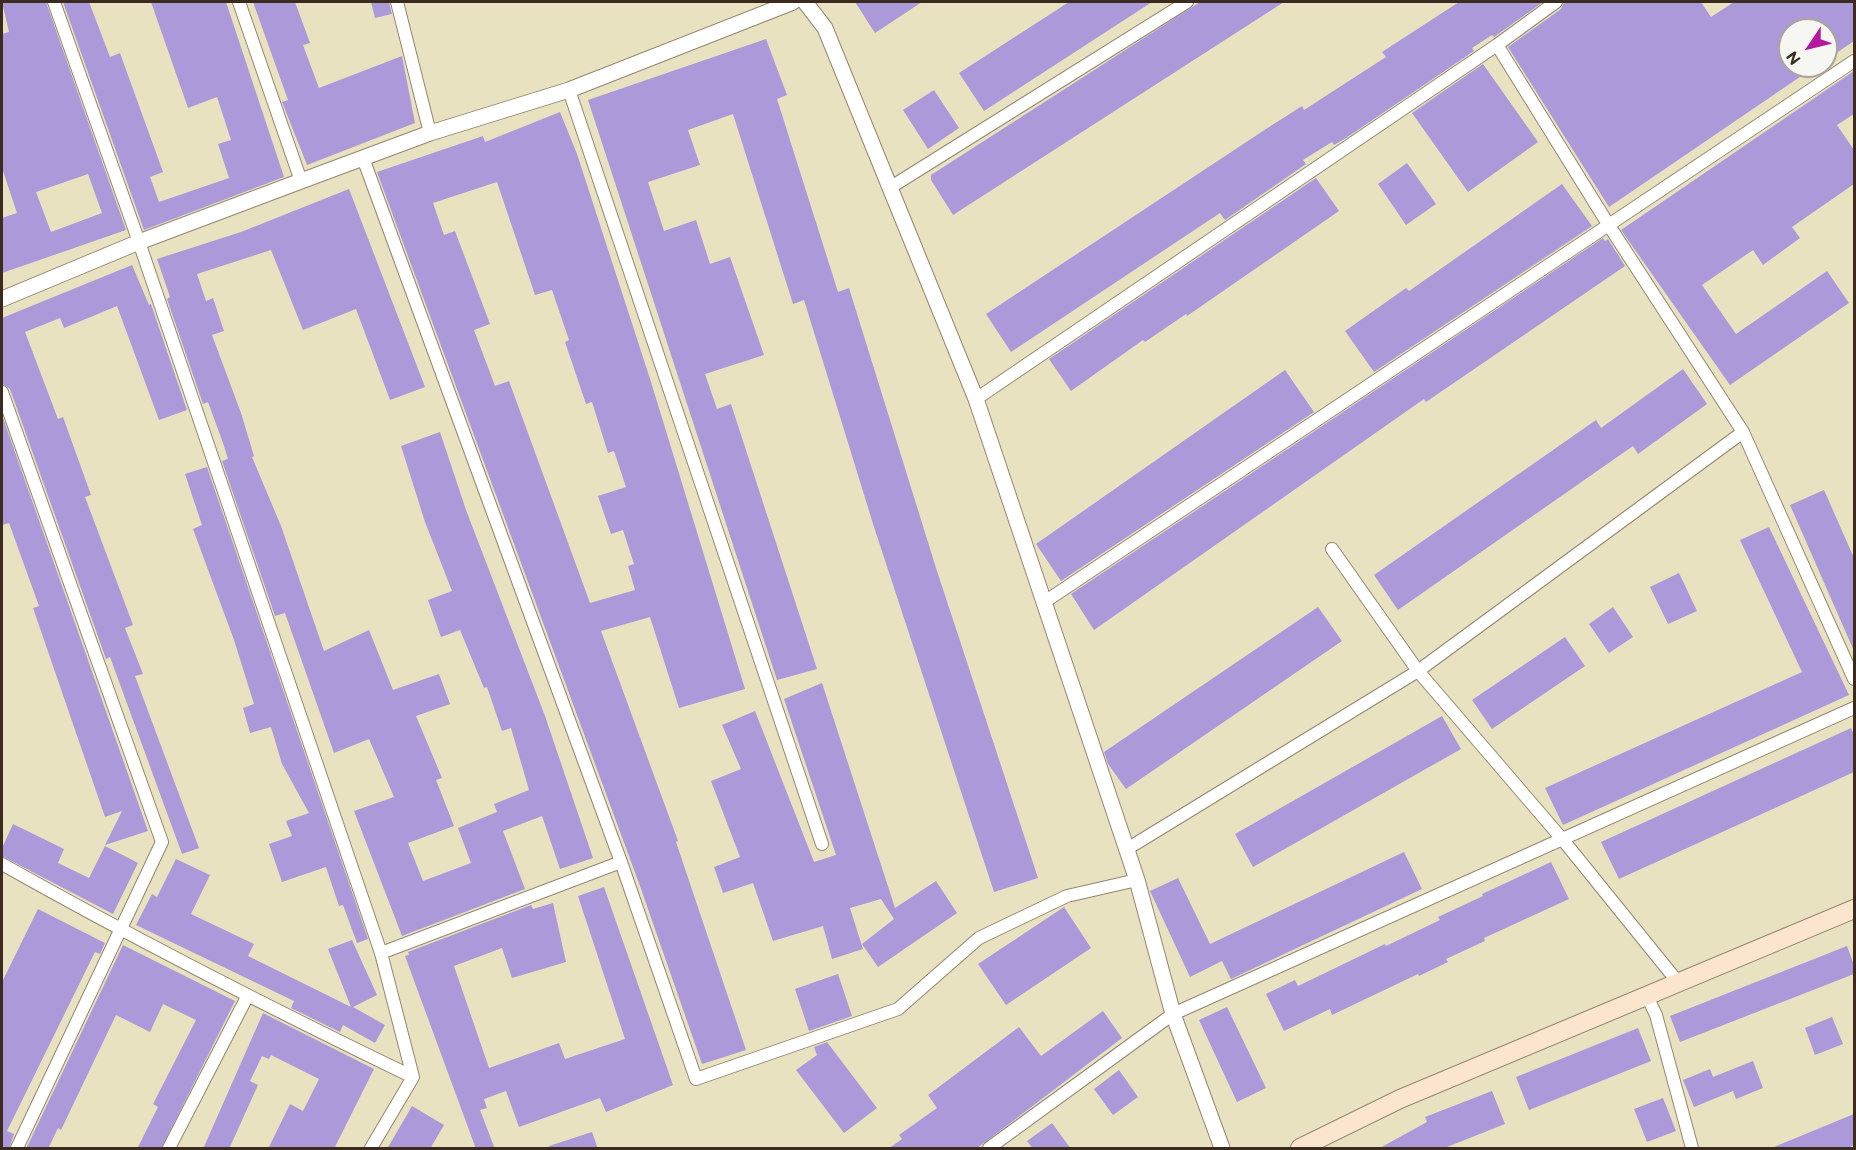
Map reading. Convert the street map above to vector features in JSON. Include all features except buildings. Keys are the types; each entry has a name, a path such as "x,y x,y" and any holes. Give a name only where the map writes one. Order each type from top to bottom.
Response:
{"main road":[{"path":"1300,1149 1400,1099 1677,981 1854,909"}],"street":[{"path":"54,2 139,242 381,952 413,1077 371,1149"},
{"path":"238,2 301,181"},
{"path":"397,2 430,133"},
{"path":"2,298 139,242 301,181 430,133 569,90 793,2"},
{"path":"806,2 825,27 976,399 1137,880 1173,1014 1222,1149"},
{"path":"891,187 1187,2"},
{"path":"976,399 1497,45 1556,2"},
{"path":"1497,45 1608,224 1743,432 1854,679"},
{"path":"1043,603 1854,61"},
{"path":"569,90 822,844"},
{"path":"363,158 621,862 696,1079 898,1009 979,938 1067,896 1137,880"},
{"path":"2,392 162,842 17,1149"},
{"path":"1127,849 1418,671 1743,432"},
{"path":"1332,549 1418,671 1563,840 1677,981"},
{"path":"988,1149 1173,1014 1854,708"},
{"path":"381,952 621,862"},
{"path":"2,864 121,931 247,997 413,1077"},
{"path":"1646,994 1656,1015 1692,1149"},
{"path":"169,1149 247,997"}]}
